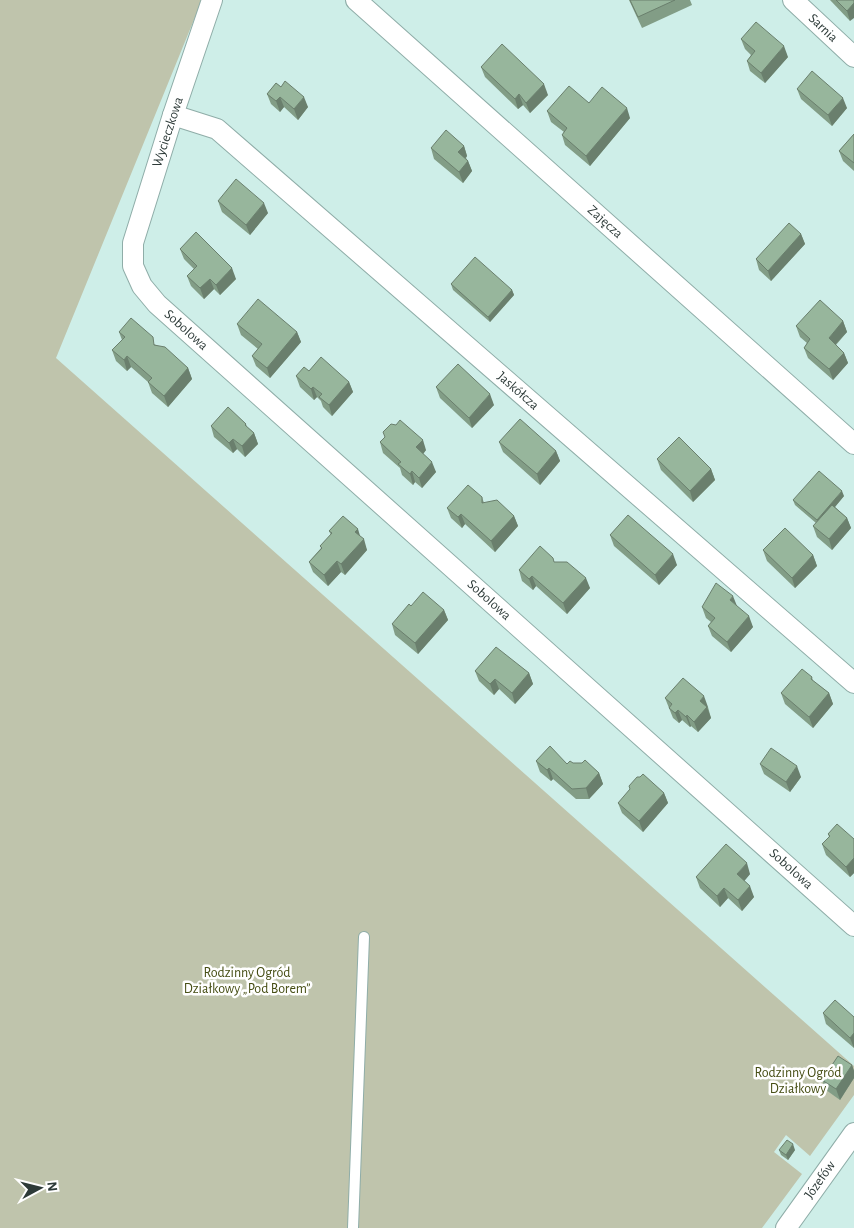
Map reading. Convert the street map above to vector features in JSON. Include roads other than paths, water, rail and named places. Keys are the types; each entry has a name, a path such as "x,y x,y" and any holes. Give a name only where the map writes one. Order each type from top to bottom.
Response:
{"street":[{"name":"Wycieczkowa","path":"133,266 133,243 172,115 212,0"},
{"name":"Zajęcza","path":"356,0 854,444"},
{"name":"Sarnia","path":"793,0 854,57"},
{"name":"Jaskółcza","path":"172,115 217,129 854,683"},
{"name":"Sobolowa","path":"133,266 142,286 157,304 854,926"},
{"name":"Józefów","path":"786,1228 854,1133"}],"lane":[{"path":"353,1228 364,937"}],"park label":[{"name":"Rodzinny Ogród Działkowy „Pod Borem”","path":"247,982"},
{"name":"Rodzinny Ogród Działkowy","path":"798,1082"}]}
